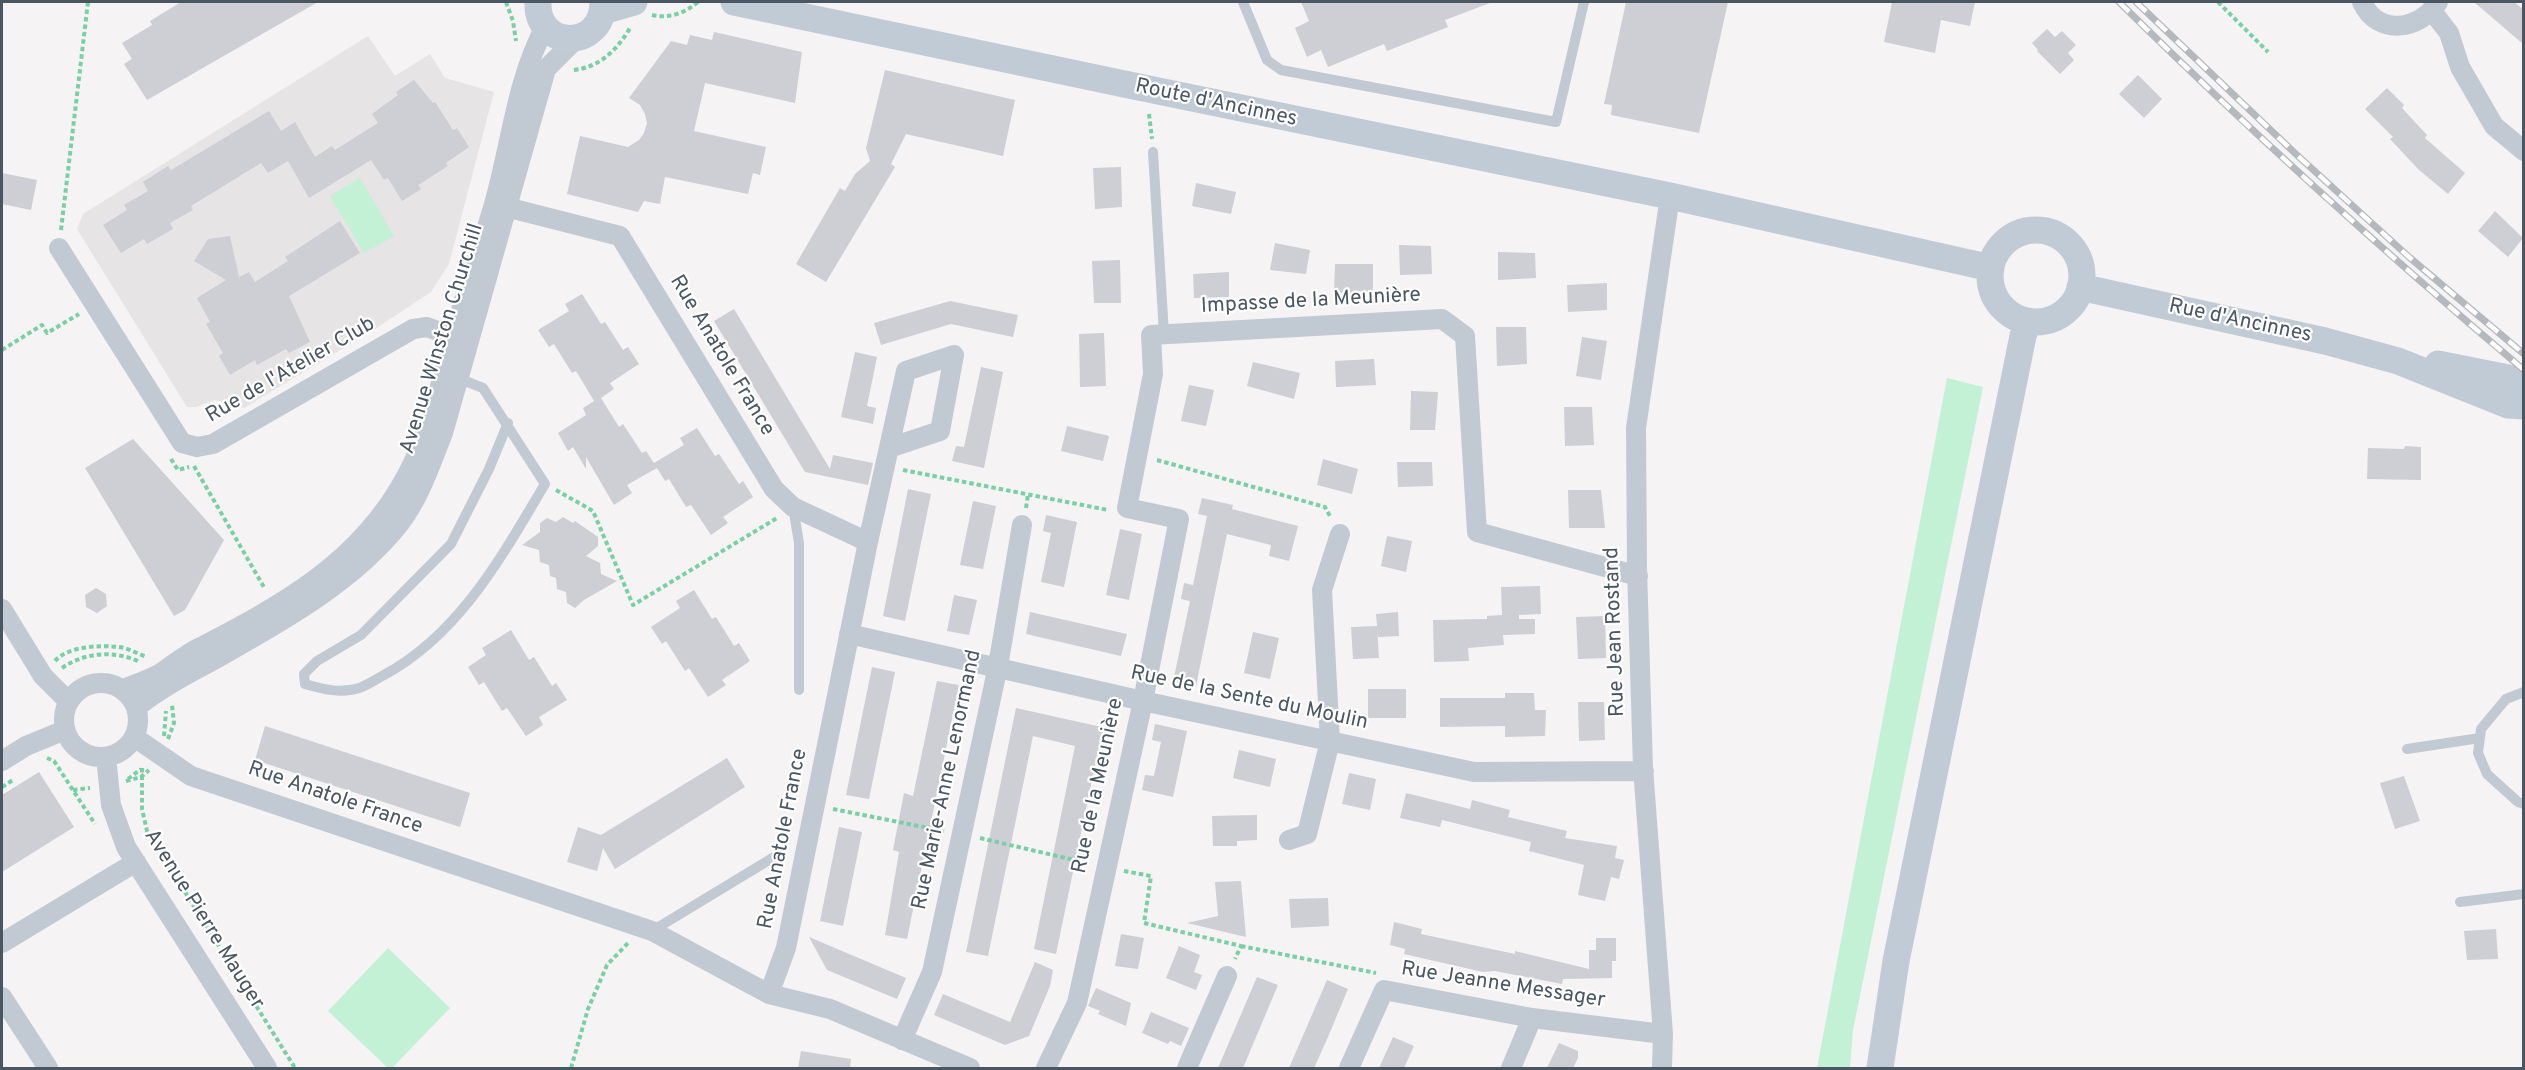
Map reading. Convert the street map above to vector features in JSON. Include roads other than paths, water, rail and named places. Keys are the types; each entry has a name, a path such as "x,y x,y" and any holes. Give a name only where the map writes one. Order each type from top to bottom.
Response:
{"main road":[{"name":"Route d'Ancinnes","path":"734,2 1671,196 1990,268"},
{"path":"542,14 560,36 577,38 594,28 603,6 639,7"},
{"path":"2031,230 2045,231 2059,237 2074,252 2082,272 2080,287 2067,310 2055,318 2042,322 2028,321 2014,317 1995,297 1990,283 1990,268 1995,254 2004,243 2031,230"},
{"name":"Rue d'Ancinnes","path":"2080,287 2325,340 2398,361 2508,405 2523,400"},
{"path":"1880,1068 1896,961 2028,321"},
{"name":"Rue d'Ancinnes","path":"2398,361 2421,360 2487,374 2523,400"}],"street":[{"path":"2362,2 2372,15 2392,25 2414,24 2435,6 2449,33 2460,67 2494,126 2523,151"},
{"name":"Avenue Winston Churchill","path":"501,206 530,56 542,14"},
{"name":"Avenue Winston Churchill","path":"123,689 159,674 186,655 268,612 326,573 353,549 378,520 407,476 450,376 501,206 546,69 577,38"},
{"name":"Rue Jean Rostand","path":"1662,1068 1663,1034 1644,771 1636,428 1671,196"},
{"name":"Rue Anatole France","path":"134,737 191,776 647,929 769,994 786,948 868,542 793,507 774,489 620,236 501,206"},
{"name":"Rue de l'Atelier Club","path":"59,248 182,443 195,456 413,329 428,327 461,340"},
{"name":"Impasse de la Meunière","path":"1158,335 1442,319 1466,336 1477,532 1638,576"},
{"name":"Rue de la Meunière","path":"1046,1068 1077,1003 1143,700 1179,519 1127,508 1153,374 1158,335"},
{"path":"868,542 906,371 954,355 940,431 887,457"},
{"name":"Avenue Winston Churchill","path":"136,707 165,686 282,621 325,592 369,557 401,522 423,482 443,433 450,376"},
{"name":"Rue Marie-Anne Lenormand","path":"902,1040 932,972 998,666 1022,525"},
{"path":"1289,840 1307,834 1330,741 1322,590 1340,534"},
{"path":"2,609 48,681 68,701"},
{"name":"Rue de la Sente du Moulin","path":"849,634 1474,772 1644,771"},
{"path":"93,683 112,684 123,689 136,707 138,728 127,747 106,757 85,754 76,748 64,730 63,720 68,701 76,691 93,683"},
{"path":"2,761 26,746 64,730"},
{"name":"Avenue Pierre Mauger","path":"106,757 111,805 126,847 267,1068"},
{"path":"2,943 136,862"},
{"path":"1187,1068 1227,976"},
{"name":"Rue Jeanne Messager","path":"1349,1068 1384,990 1532,1018 1663,1034"},
{"path":"769,994 830,1009 969,1068"},
{"path":"2,1001 48,1068"},
{"path":"1511,1068 1532,1018"}],"lane":[{"path":"1243,2 1267,60 1281,70 1556,122 1584,2"},
{"path":"1153,152 1158,335"},
{"path":"450,376 483,388 507,423 545,484 489,576 437,637 401,665 359,688 327,691 305,684 304,674 317,661 361,635 451,544 489,469 507,423"},
{"path":"793,507 799,543 799,690"},
{"path":"2523,692 2506,699 2481,729 2478,753 2487,774 2523,804"},
{"path":"2407,749 2480,738"},
{"path":"647,929 779,854"},
{"path":"2460,902 2523,894"}],"railway":[{"path":"2119,2 2318,190 2524,370"},
{"path":"2136,2 2298,156 2409,257 2524,354"}]}
